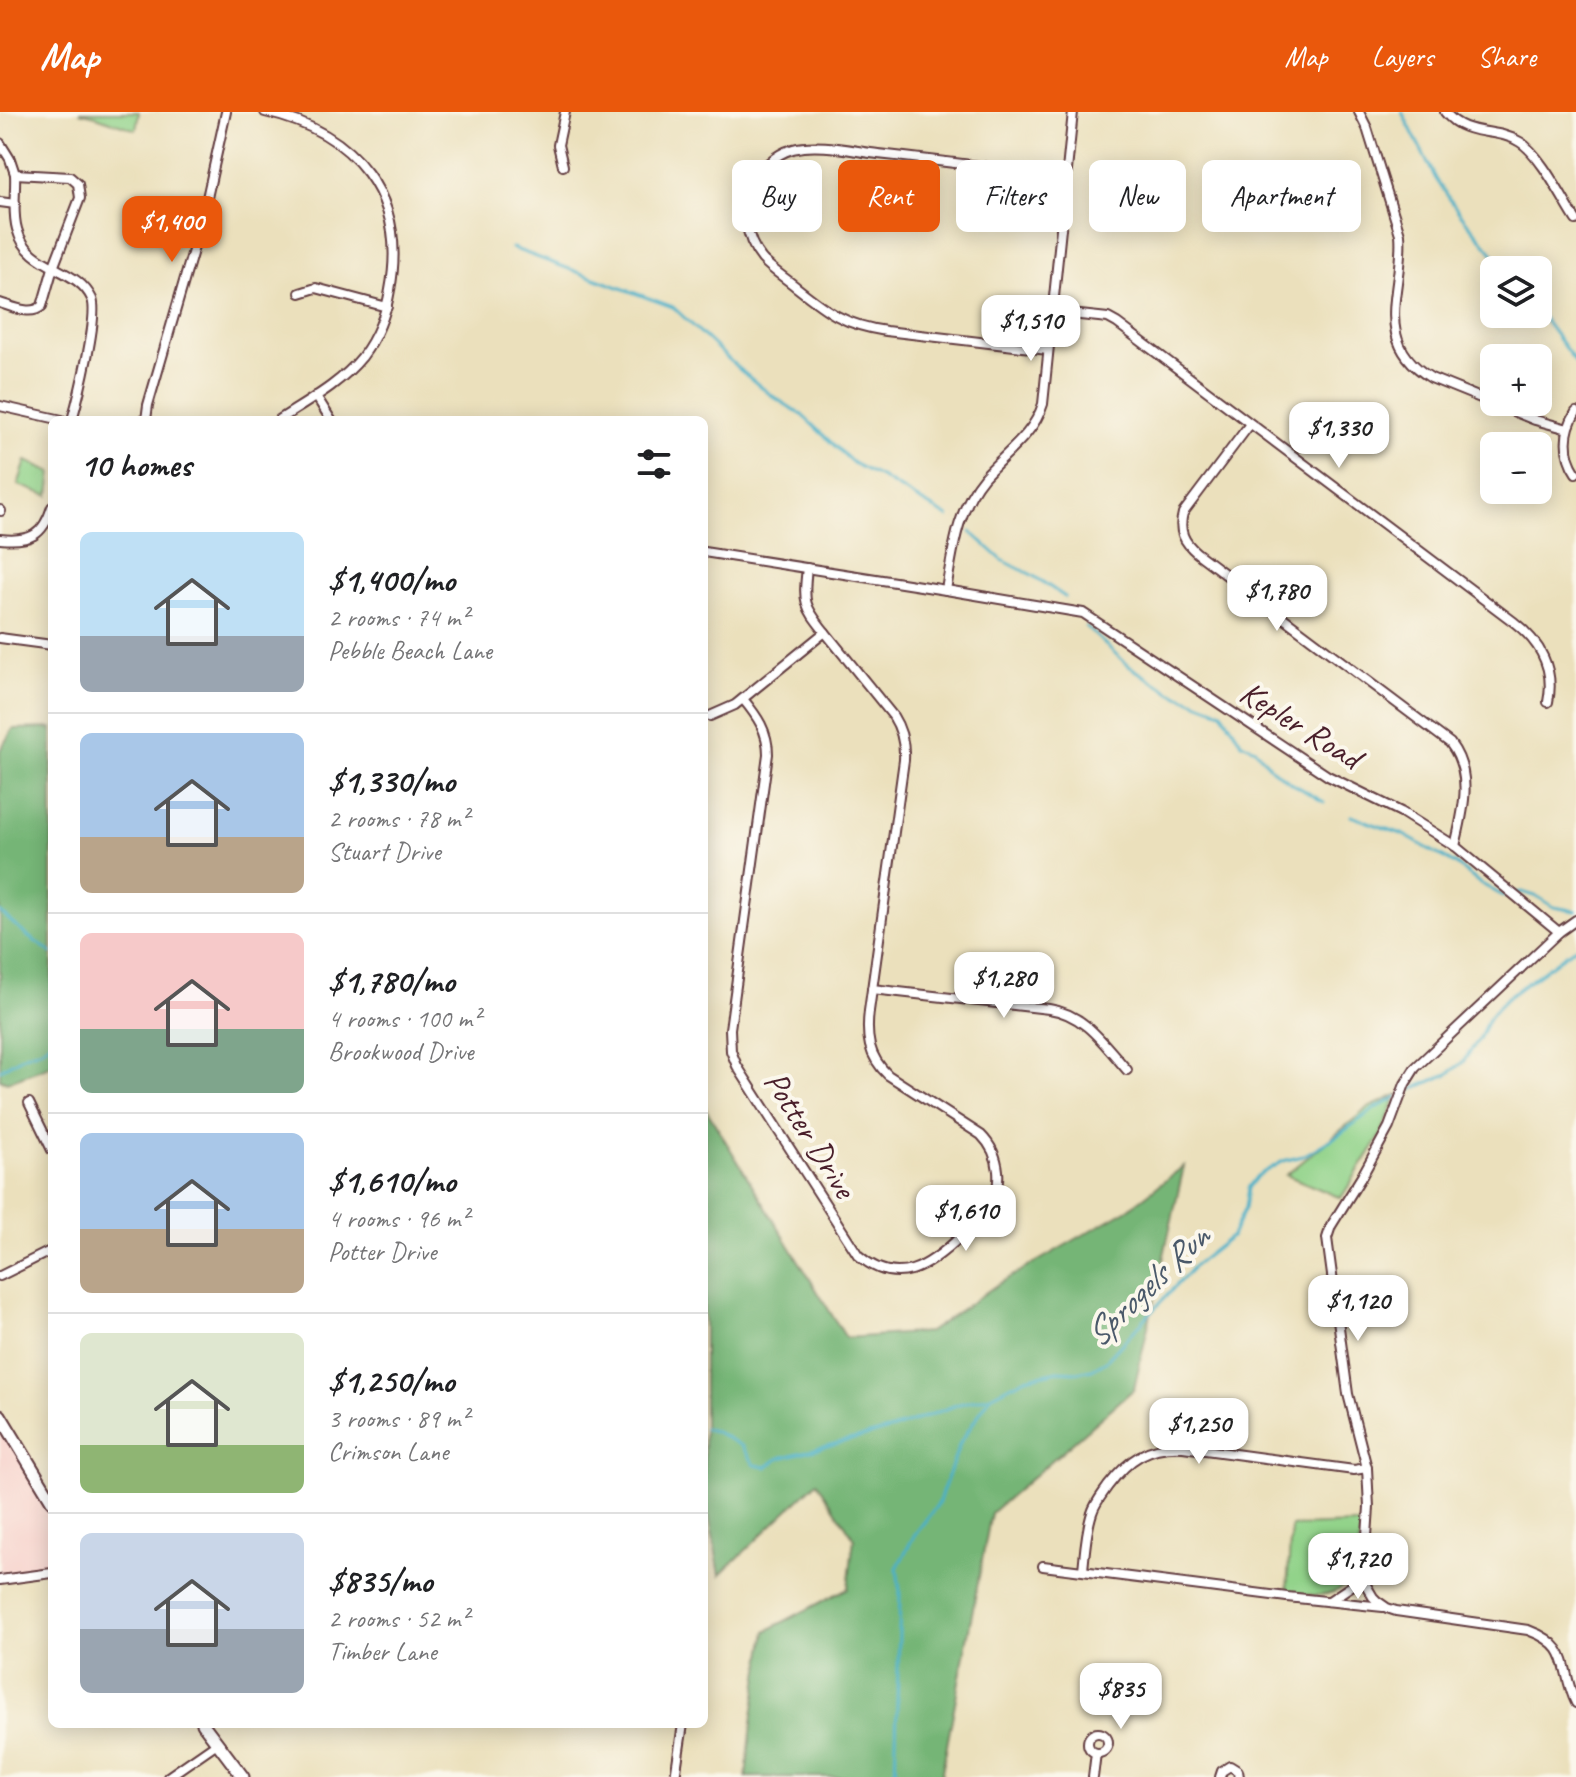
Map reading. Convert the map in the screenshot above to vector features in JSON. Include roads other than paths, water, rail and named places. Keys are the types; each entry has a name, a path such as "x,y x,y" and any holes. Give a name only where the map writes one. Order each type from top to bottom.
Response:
{"street":[{"path":"147,416 203,216 226,112"},
{"path":"265,112 294,119 322,132 344,147 368,172 386,208 393,234 395,260 387,307 363,356 339,380 285,416"},
{"path":"563,166 558,145 565,112"},
{"path":"1068,160 1073,112"},
{"path":"1359,112 1371,140 1400,234 1393,318 1406,355 1431,378 1535,420 1568,429"},
{"path":"1445,112 1466,129 1504,136 1523,144 1538,160 1576,220"},
{"path":"0,143 15,174 17,229 24,243 36,257 76,281 91,297 92,324 73,416"},
{"path":"956,163 805,147 783,153 769,163 753,183 747,203 749,235 761,258 819,305 846,321 875,330 1048,350"},
{"path":"0,303 37,311 43,303 80,198 78,184 70,177 15,174"},
{"path":"0,202 15,204"},
{"path":"946,590 955,539 969,501 984,478 1020,442 1039,414 1045,390 1060,232"},
{"path":"300,293 316,288 387,307"},
{"path":"1052,312 1108,318 1117,323 1529,633 1548,667 1548,702"},
{"path":"316,396 328,416"},
{"path":"0,406 48,417"},
{"path":"1576,412 1568,429 1566,445 1576,473"},
{"path":"1250,424 1183,513 1181,526 1184,539 1206,560 1450,743 1460,756 1465,773 1465,797 1455,846"},
{"path":"0,539 18,540 36,535 48,518"},
{"name":"Kepler Road","path":"708,553 1083,613 1328,776 1401,812 1455,846 1559,932"},
{"name":"Potter Drive","path":"743,699 762,724 768,754 730,1029 731,1051 741,1073 853,1248 869,1264 885,1270 903,1272 920,1268 935,1260 984,1214 995,1196 998,1168 992,1148 978,1131 893,1078 880,1067 872,1054 867,1036 904,741 893,716 810,614 805,588 807,568"},
{"path":"710,716 727,710 743,699 825,632"},
{"path":"0,638 48,644"},
{"path":"1387,1608 1370,1593 1366,1585 1367,1468 1348,1394 1327,1238 1329,1229 1383,1140 1405,1084 1422,1060 1559,932 1576,920"},
{"path":"872,989 1068,1013 1085,1023 1127,1070"},
{"path":"29,1103 48,1142"},
{"path":"0,1276 48,1252"},
{"path":"0,1415 48,1494"},
{"path":"1083,1570 1094,1507 1125,1466 1151,1451 1183,1447 1354,1470 1367,1468"},
{"path":"1043,1566 1387,1608 1528,1630 1554,1644 1561,1654 1576,1703"},
{"path":"1329,1601 1365,1573"},
{"path":"0,1580 48,1574"},
{"path":"206,1728 243,1777"},
{"path":"675,1777 682,1728"},
{"path":"168,1777 217,1743"},
{"path":"1093,1777 1096,1753"},
{"path":"1220,1777 1224,1769 1230,1766 1238,1771 1239,1777"}],"waterway":[{"path":"1402,112 1436,179 1495,256"},
{"path":"512,248 673,307 739,369 802,415 853,463 948,517"},
{"path":"1550,328 1576,363"},
{"path":"971,532 1002,560 1065,597"},
{"path":"1086,627 1129,666 1172,693 1222,712 1242,743 1255,749 1272,769 1291,783 1324,802"},
{"path":"1351,816 1402,834 1503,896 1522,892 1554,907 1576,911"},
{"path":"0,912 48,950"},
{"name":"Sprogels Run","path":"1403,1093 1448,1074 1463,1062 1496,1009 1576,947"},
{"path":"0,1070 48,1044"},
{"name":"Sprogels Run","path":"895,1777 900,1591 897,1568 915,1534 938,1504 960,1443 991,1396 1026,1378 1058,1371 1092,1369 1106,1361 1194,1266 1232,1236 1245,1208 1248,1188 1257,1176 1283,1161 1303,1156 1397,1097"},
{"path":"708,1429 742,1446 755,1465 766,1467 780,1458 893,1429 959,1404 991,1396"}]}
